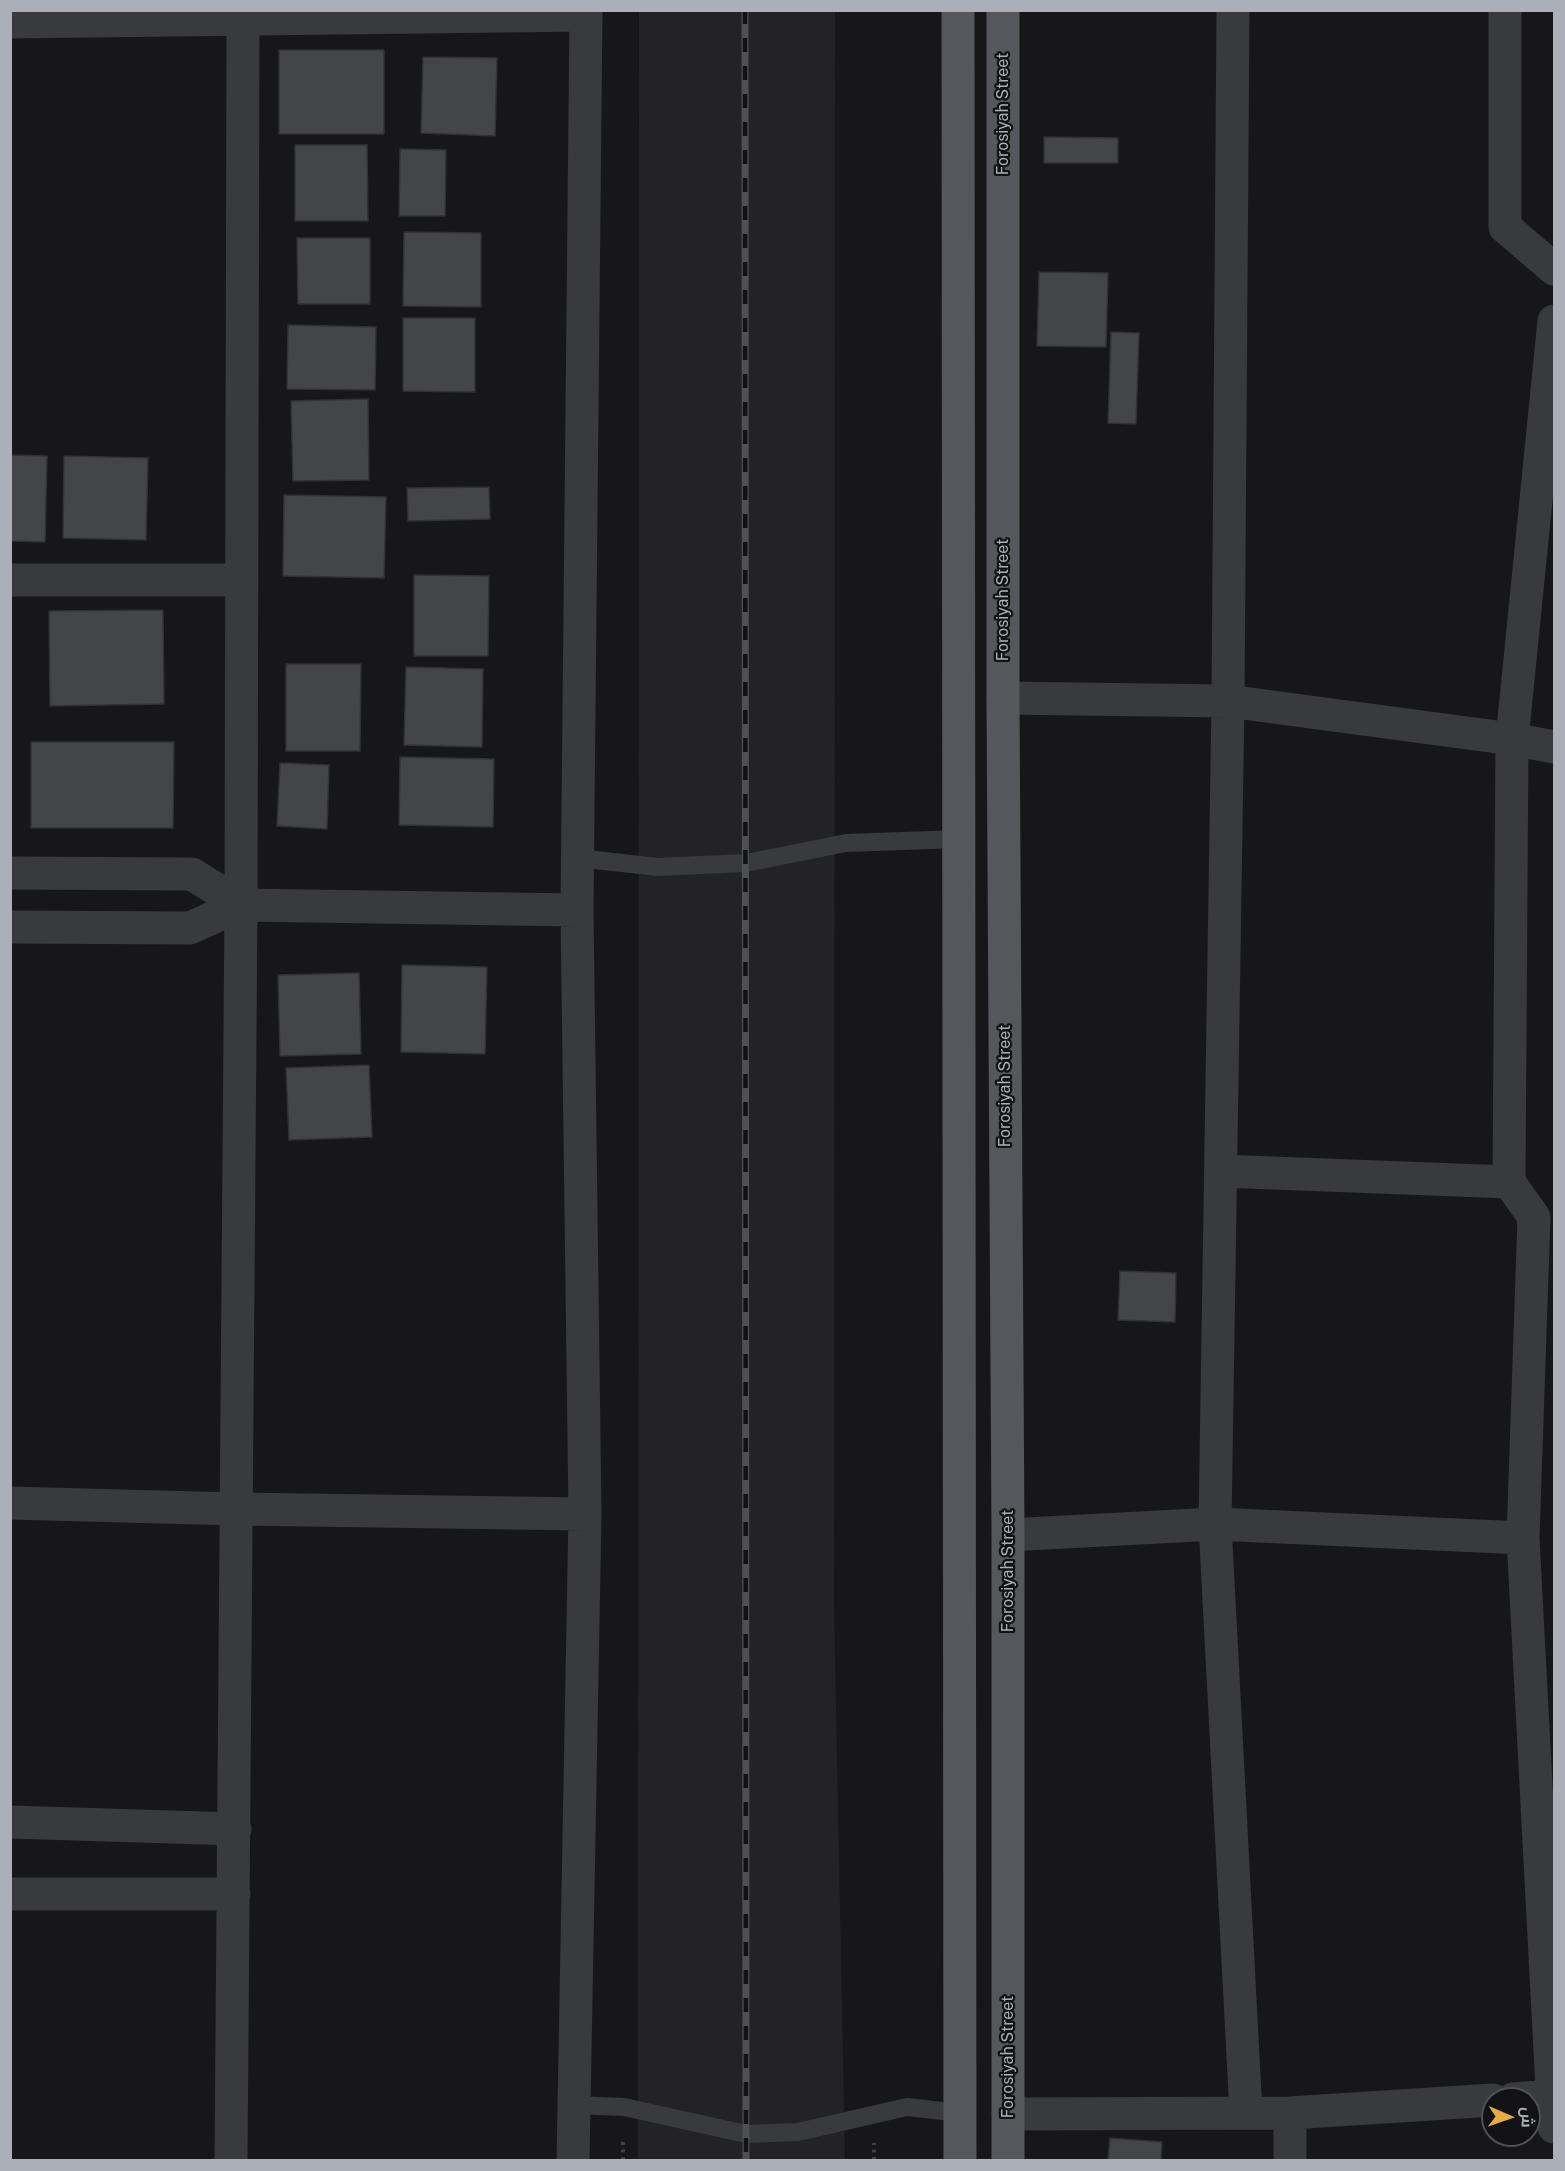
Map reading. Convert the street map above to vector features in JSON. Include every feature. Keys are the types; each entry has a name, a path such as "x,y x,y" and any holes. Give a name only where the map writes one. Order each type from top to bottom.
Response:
{"main road":[{"path":"958,10 960,2160"},
{"name":"Forosiyah Street","path":"1003,10 1008,2160"}],"street":[{"path":"1233,10 1228,701 1215,1524 1246,2113"},
{"path":"1505,10 1505,227 1554,269"},
{"path":"10,22 243,15 586,13 577,858 585,1514 573,2160"},
{"path":"231,2160 242,905 243,15"},
{"path":"1554,321 1512,739 1509,1182 1534,1217 1523,1538 1554,2106"},
{"path":"10,580 242,580"},
{"path":"1003,698 1228,701 1512,739 1554,747"},
{"path":"10,873 192,874 242,905"},
{"path":"10,927 190,928 242,905 577,910"},
{"path":"1221,1172 1509,1182"},
{"path":"10,1503 585,1514"},
{"path":"1008,1535 1215,1524 1523,1538"},
{"path":"10,1822 235,1829"},
{"path":"10,1894 234,1894"},
{"path":"1008,2114 1290,2113 1481,2101"},
{"path":"1290,2113 1290,2160"}],"lane":[{"path":"577,858 669,866 746,862 846,843 959,839"},
{"path":"574,2105 624,2108 746,2134 798,2132 907,2107 960,2113"}],"path":[{"path":"623,2139 623,2160"},
{"path":"874,2142 874,2160"}],"shaded area":[{"path":"639,11 835,11 834,1606 845,2160 638,2160"}],"building":[{"path":"279,50 384,50 384,134 279,134"},
{"path":"423,57 497,58 495,136 421,133"},
{"path":"1044,137 1118,138 1118,163 1044,163"},
{"path":"295,145 367,145 368,221 295,221"},
{"path":"400,149 446,150 445,216 399,216"},
{"path":"404,232 481,233 481,307 403,306"},
{"path":"297,238 370,238 370,304 298,304"},
{"path":"1039,272 1108,273 1106,347 1037,346"},
{"path":"403,318 475,318 475,392 403,391"},
{"path":"288,325 376,327 375,390 287,389"},
{"path":"1111,332 1139,333 1136,424 1108,423"},
{"path":"368,399 369,480 293,481 291,401"},
{"path":"10,455 47,456 45,542 10,541"},
{"path":"64,456 148,458 146,540 63,538"},
{"path":"489,487 490,519 408,521 407,488"},
{"path":"284,495 386,497 384,578 283,576"},
{"path":"414,575 489,576 488,656 414,656"},
{"path":"163,610 164,704 50,706 49,611"},
{"path":"286,664 361,664 360,751 286,751"},
{"path":"406,667 483,669 482,747 404,745"},
{"path":"31,742 174,742 173,828 31,828"},
{"path":"400,757 494,759 493,827 399,825"},
{"path":"280,763 329,765 327,829 277,826"},
{"path":"402,965 487,967 485,1054 401,1052"},
{"path":"359,973 361,1054 280,1056 278,975"},
{"path":"369,1065 372,1137 289,1140 286,1068"},
{"path":"1120,1271 1176,1273 1175,1322 1118,1320"},
{"path":"1110,2138 1162,2142 1161,2160 1108,2160"}],"railway":[{"path":"745,10 746,2160"}]}
